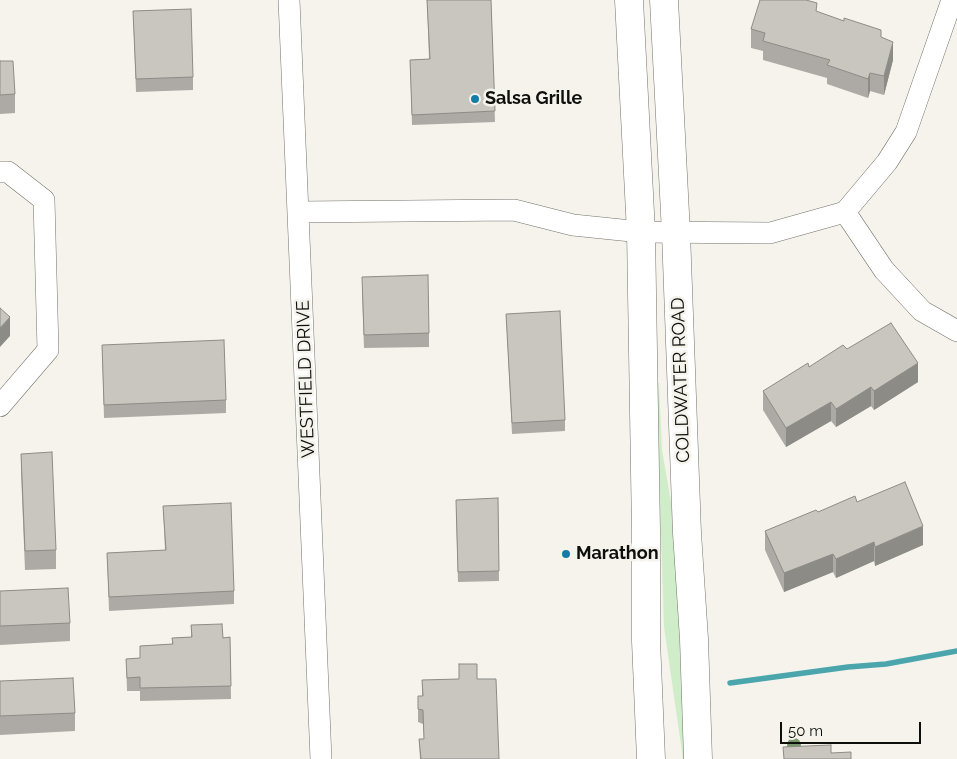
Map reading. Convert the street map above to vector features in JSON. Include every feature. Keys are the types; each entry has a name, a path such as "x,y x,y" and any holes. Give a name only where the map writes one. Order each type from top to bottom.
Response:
{"main road":[{"name":"COLDWATER ROAD","path":"630,0 641,232 646,641 651,759"},
{"name":"COLDWATER ROAD","path":"664,0 676,233 687,533 694,639 698,759"}],"street":[{"name":"WESTFIELD DRIVE","path":"289,0 321,759"},
{"path":"299,212 514,210 573,225 641,232 676,233 770,233 845,212 887,162 906,132 952,0"},
{"path":"0,172 8,172 44,200 48,350 0,406"},
{"path":"845,212 884,270 922,311 957,331"}],"green space":[{"path":"656,383 659,383 662,450 675,525 686,759 683,759 664,627"}],"building":[{"path":"427,0 491,0 495,111 412,115 410,60 430,59"},
{"path":"760,0 806,0 817,3 816,11 844,21 844,18 881,30 881,37 893,42 884,76 870,73 868,79 827,65 830,60 763,41 765,33 751,29"},
{"path":"191,9 193,77 136,79 133,11"},
{"path":"0,61 13,61 15,94 0,95"},
{"path":"428,275 429,333 364,335 362,277"},
{"path":"0,308 10,317 0,328"},
{"path":"560,311 565,420 512,423 506,314"},
{"path":"891,323 918,363 874,391 871,387 836,409 831,402 786,428 763,391 808,363 809,367 843,345 847,349"},
{"path":"224,340 226,400 104,405 102,345"},
{"path":"52,452 56,550 25,551 21,454"},
{"path":"905,482 923,526 875,547 874,542 836,559 833,554 784,573 765,531 816,510 818,512 855,496 857,502"},
{"path":"498,498 499,571 458,572 456,500"},
{"path":"231,503 234,591 109,597 107,553 166,550 163,506"},
{"path":"68,588 70,623 0,626 0,591"},
{"path":"222,624 223,638 230,637 231,686 140,688 140,677 127,678 126,659 140,658 140,646 173,644 172,638 192,637 191,625"},
{"path":"459,664 477,664 477,679 496,679 499,759 421,759 419,739 424,739 423,710 418,709 418,696 423,696 422,680 459,679"},
{"path":"73,678 75,713 0,716 0,681"},
{"path":"831,745 831,753 851,752 851,759 784,759 783,747"}],"waterway":[{"path":"730,683 848,667 886,664 957,651"}],"place":[{"name":"Salsa Grille","path":"475,99"},
{"name":"Marathon","path":"566,554"}]}
